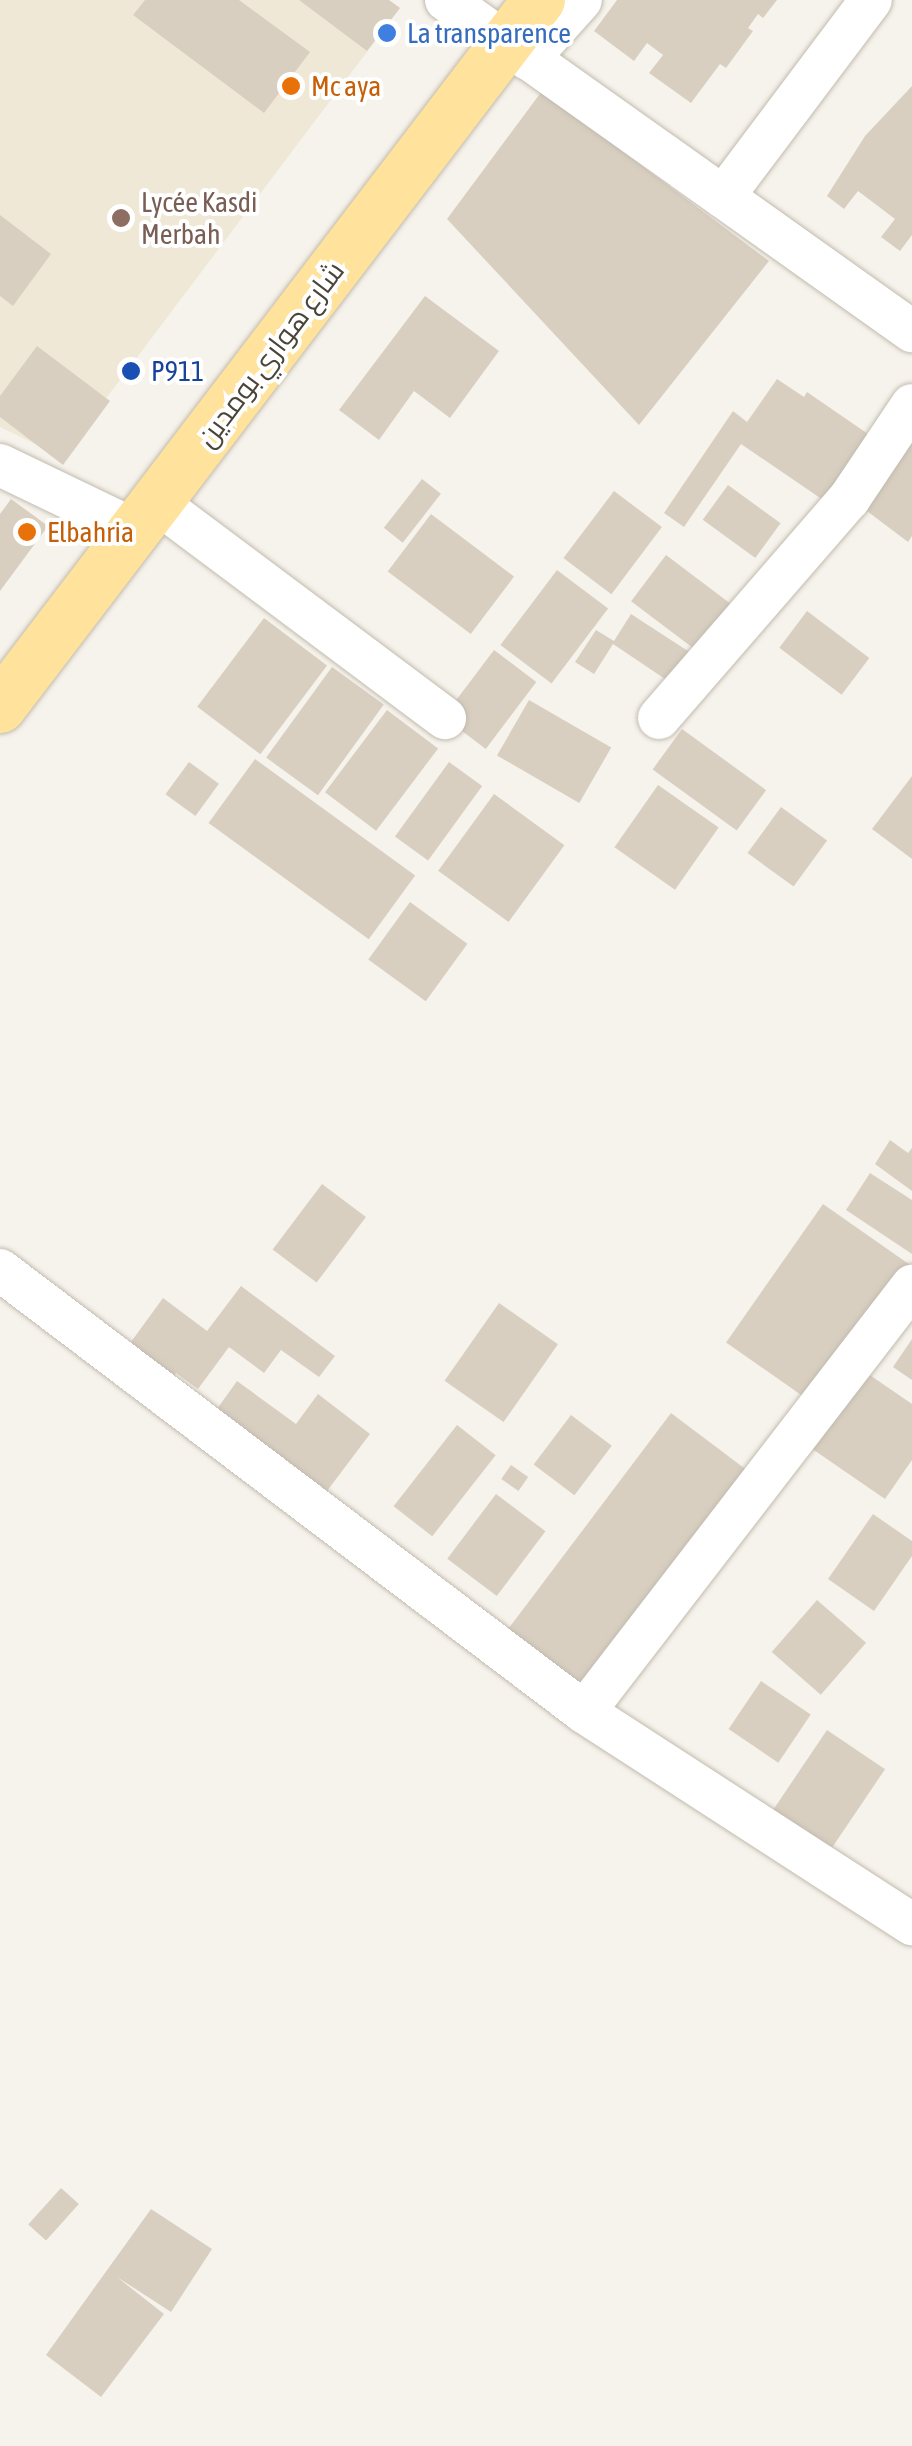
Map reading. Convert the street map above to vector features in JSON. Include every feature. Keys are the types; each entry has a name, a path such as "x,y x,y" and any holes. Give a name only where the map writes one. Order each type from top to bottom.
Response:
{"main road":[{"name":"شارع هواري بومدين","path":"0,707 146,516 517,51 540,0"}],"street":[{"path":"517,51 581,0"},
{"path":"723,197 871,0"},
{"path":"448,1 912,331"},
{"path":"659,718 849,499 912,404"},
{"path":"0,465 146,516 445,718"},
{"path":"0,1270 584,1712 912,1924"},
{"path":"584,1712 912,1286"}],"shaded area":[{"name":"Lycée Kasdi Merbah","path":"0,0 389,0 400,8 62,457 0,427"}],"building":[{"path":"145,0 239,0 310,52 264,113 133,15"},
{"path":"299,0 389,0 400,8 367,51"},
{"path":"617,0 777,0 763,18 758,14 748,28 753,31 726,68 720,64 691,103 649,73 663,55 647,43 634,61 594,31"},
{"path":"912,86 912,235 900,251 881,237 895,219 858,191 844,209 827,196 865,136"},
{"path":"542,91 769,261 639,425 447,219"},
{"path":"0,215 51,254 13,306 0,296"},
{"path":"425,296 499,351 450,418 414,391 379,440 339,410"},
{"path":"37,346 110,401 63,465 0,417 0,396"},
{"path":"777,379 804,397 807,392 871,436 826,502 741,444 684,527 664,513 733,411 747,422"},
{"path":"912,425 912,536 908,542 855,502"},
{"path":"422,479 441,494 403,543 384,528"},
{"path":"728,485 781,523 755,558 703,520"},
{"path":"614,491 662,527 611,594 563,558"},
{"path":"11,499 48,526 0,591 0,514"},
{"path":"431,514 514,577 471,634 388,572"},
{"path":"666,555 734,606 699,652 631,601"},
{"path":"557,570 608,609 552,684 500,645"},
{"path":"807,611 869,658 842,695 779,648"},
{"path":"631,614 694,655 674,685 613,644 594,674 575,662 596,630 614,641"},
{"path":"264,618 327,666 260,754 197,707"},
{"path":"494,650 536,682 486,749 443,717"},
{"path":"332,667 384,705 318,795 266,758"},
{"path":"529,700 611,748 579,803 497,755"},
{"path":"387,710 438,749 376,831 325,792"},
{"path":"682,729 766,790 737,831 653,769"},
{"path":"255,759 415,875 369,939 209,823"},
{"path":"189,762 219,784 195,816 165,794"},
{"path":"449,762 482,786 428,861 395,836"},
{"path":"912,776 912,859 872,829"},
{"path":"658,785 719,827 675,890 614,847"},
{"path":"494,794 564,845 509,922 438,871"},
{"path":"781,807 827,841 794,887 747,853"},
{"path":"410,902 467,944 426,1001 368,959"},
{"path":"890,1140 908,1153 912,1148 912,1191 875,1164"},
{"path":"870,1173 912,1200 912,1254 846,1210"},
{"path":"322,1184 366,1217 317,1283 273,1249"},
{"path":"823,1204 910,1265 813,1403 726,1342"},
{"path":"241,1286 335,1356 319,1377 281,1350 264,1373 229,1347 198,1389 176,1373 172,1379 128,1346 163,1298 207,1331"},
{"path":"499,1303 558,1344 503,1422 445,1381"},
{"path":"912,1339 912,1380 893,1367"},
{"path":"861,1369 912,1404 912,1460 885,1499 808,1446"},
{"path":"237,1381 296,1424 318,1394 370,1434 327,1491 217,1409"},
{"path":"671,1413 748,1471 584,1688 507,1630"},
{"path":"571,1415 612,1446 574,1495 534,1465"},
{"path":"457,1425 496,1455 432,1536 394,1506"},
{"path":"511,1465 528,1477 518,1491 501,1479"},
{"path":"496,1494 546,1531 497,1596 447,1559"},
{"path":"873,1514 912,1541 912,1556 874,1611 828,1579"},
{"path":"817,1600 866,1643 821,1695 772,1652"},
{"path":"761,1681 811,1715 778,1763 729,1729"},
{"path":"827,1730 885,1769 827,1855 769,1815"},
{"path":"61,2188 79,2204 46,2240 28,2224"},
{"path":"151,2209 212,2249 171,2312 117,2277 164,2314 101,2397 46,2355"}],"place":[{"name":"La transparence","path":"387,33"},
{"name":"Mc aya","path":"291,86"},
{"name":"Lycée Kasdi Merbah","path":"121,218"},
{"name":"P911","path":"131,371"},
{"name":"Elbahria","path":"27,532"}]}
